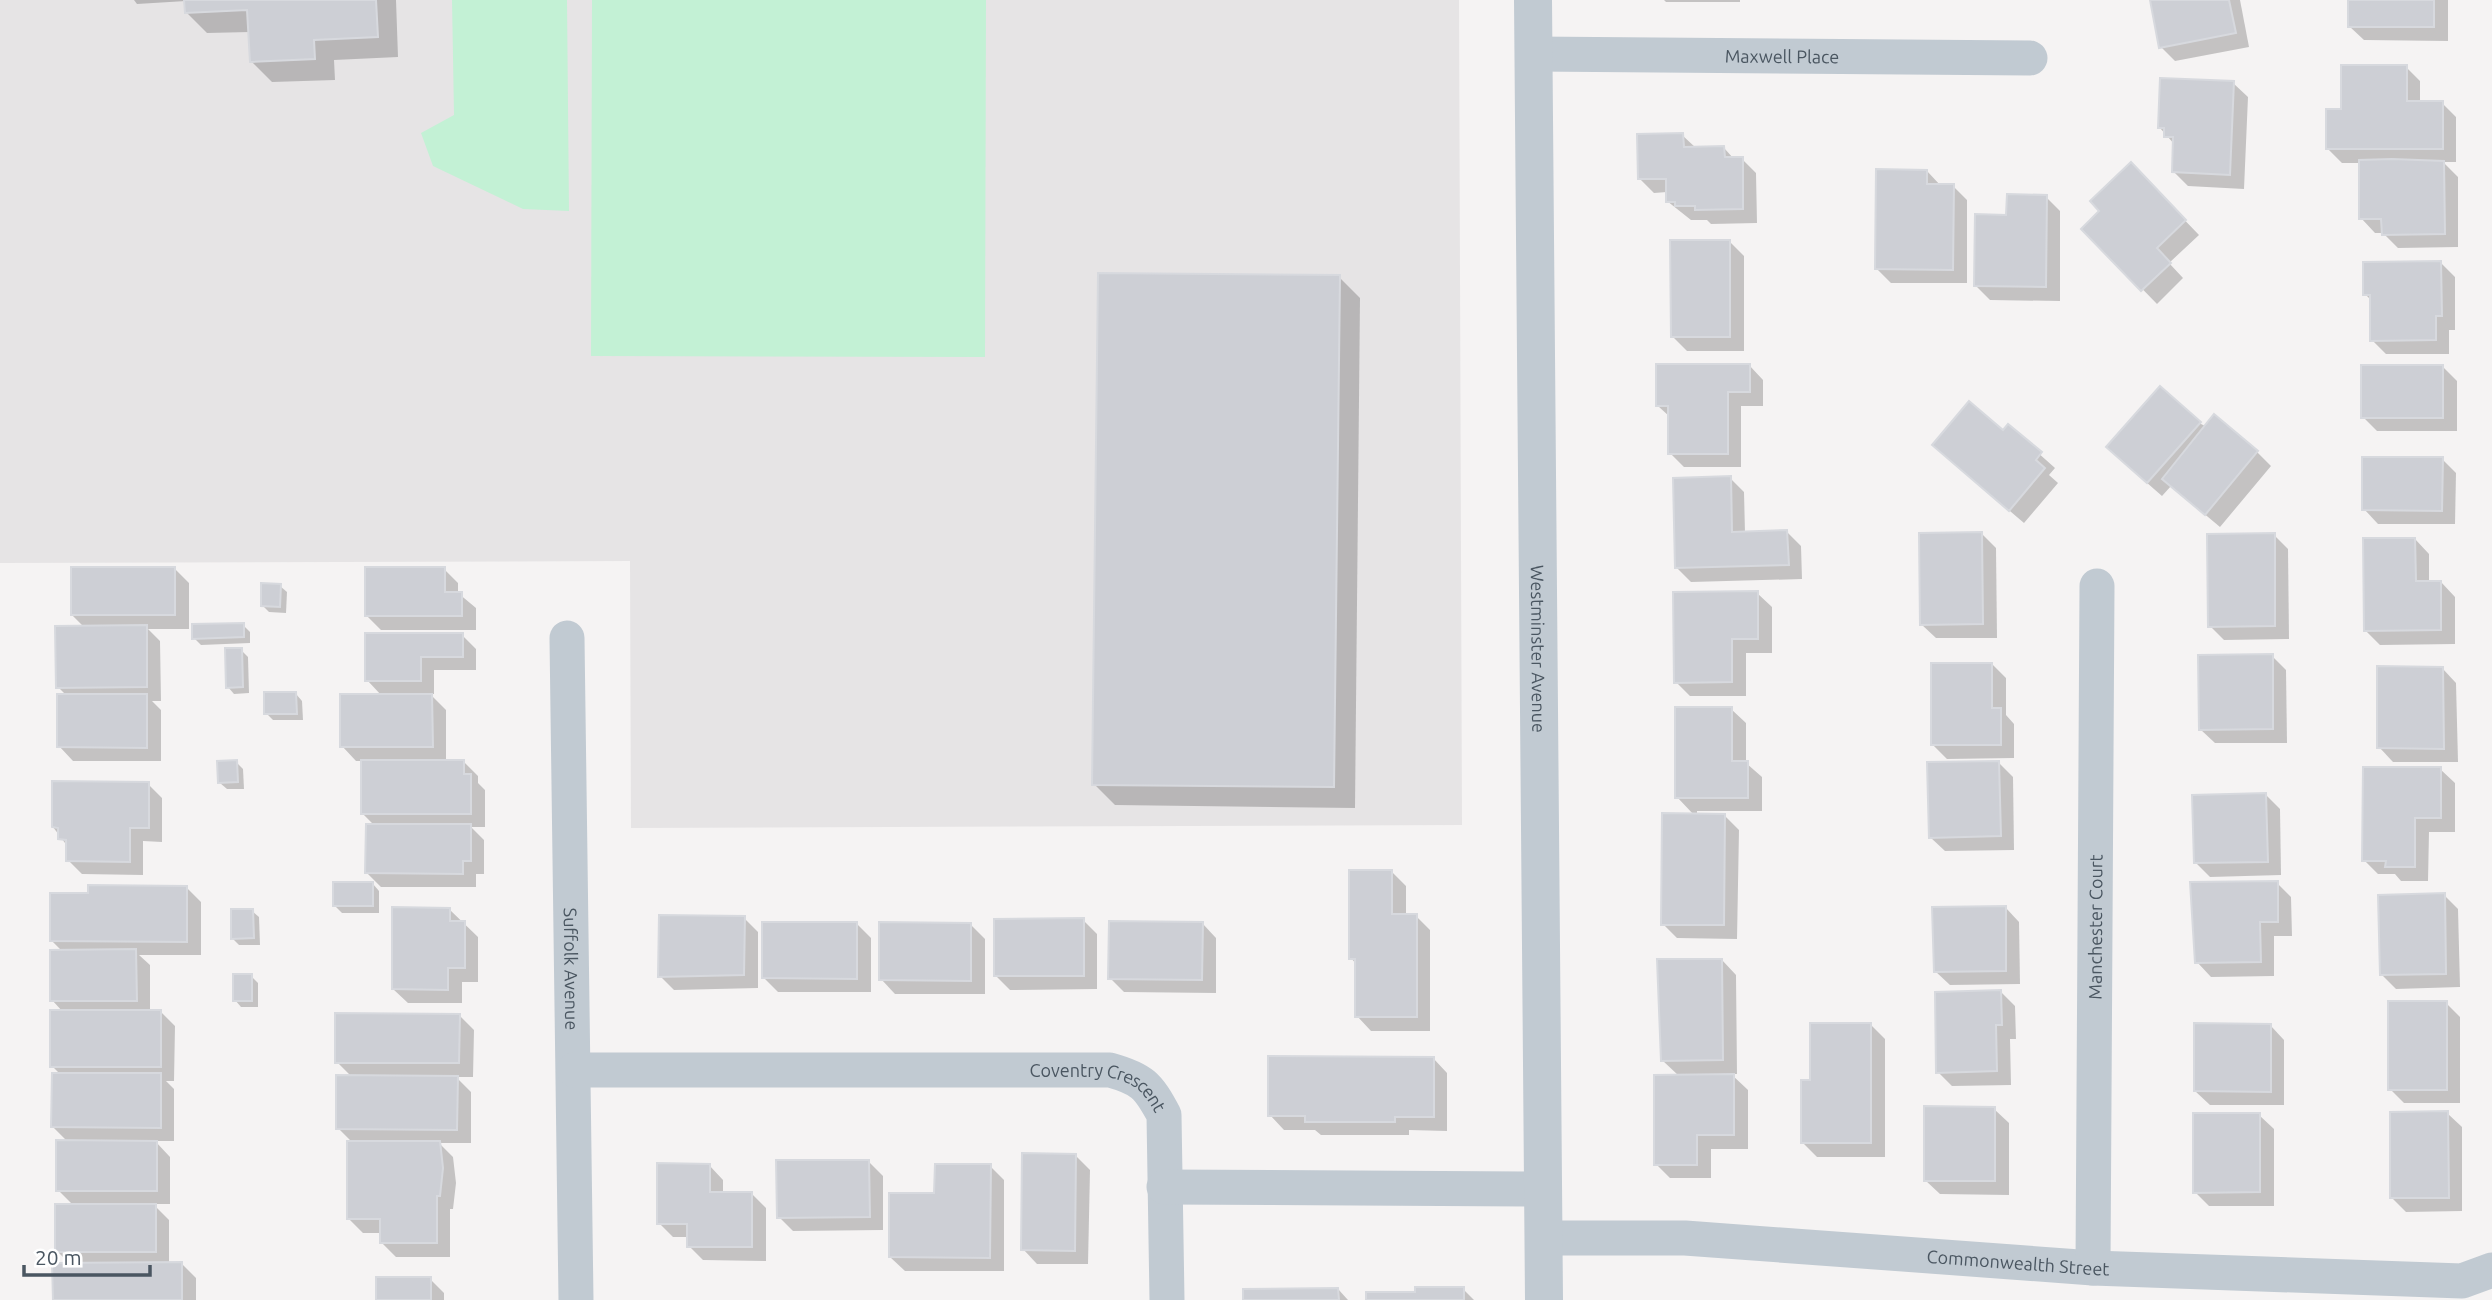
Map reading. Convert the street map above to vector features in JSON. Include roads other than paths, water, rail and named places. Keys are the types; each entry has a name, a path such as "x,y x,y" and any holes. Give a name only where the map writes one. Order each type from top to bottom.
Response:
{"street":[{"name":"Westminster Avenue","path":"1533,0 1544,1300"},
{"name":"Maxwell Place","path":"1534,54 2030,58"},
{"name":"Manchester Court","path":"2093,1268 2097,586"},
{"name":"Suffolk Avenue","path":"567,638 576,1300"},
{"name":"Coventry Crescent","path":"574,1070 1110,1070 1136,1078 1152,1091 1164,1115 1167,1300"},
{"path":"1164,1187 1543,1189"},
{"name":"Commonwealth Street","path":"1543,1238 1685,1238 2093,1268 2462,1281 2492,1270"}]}
